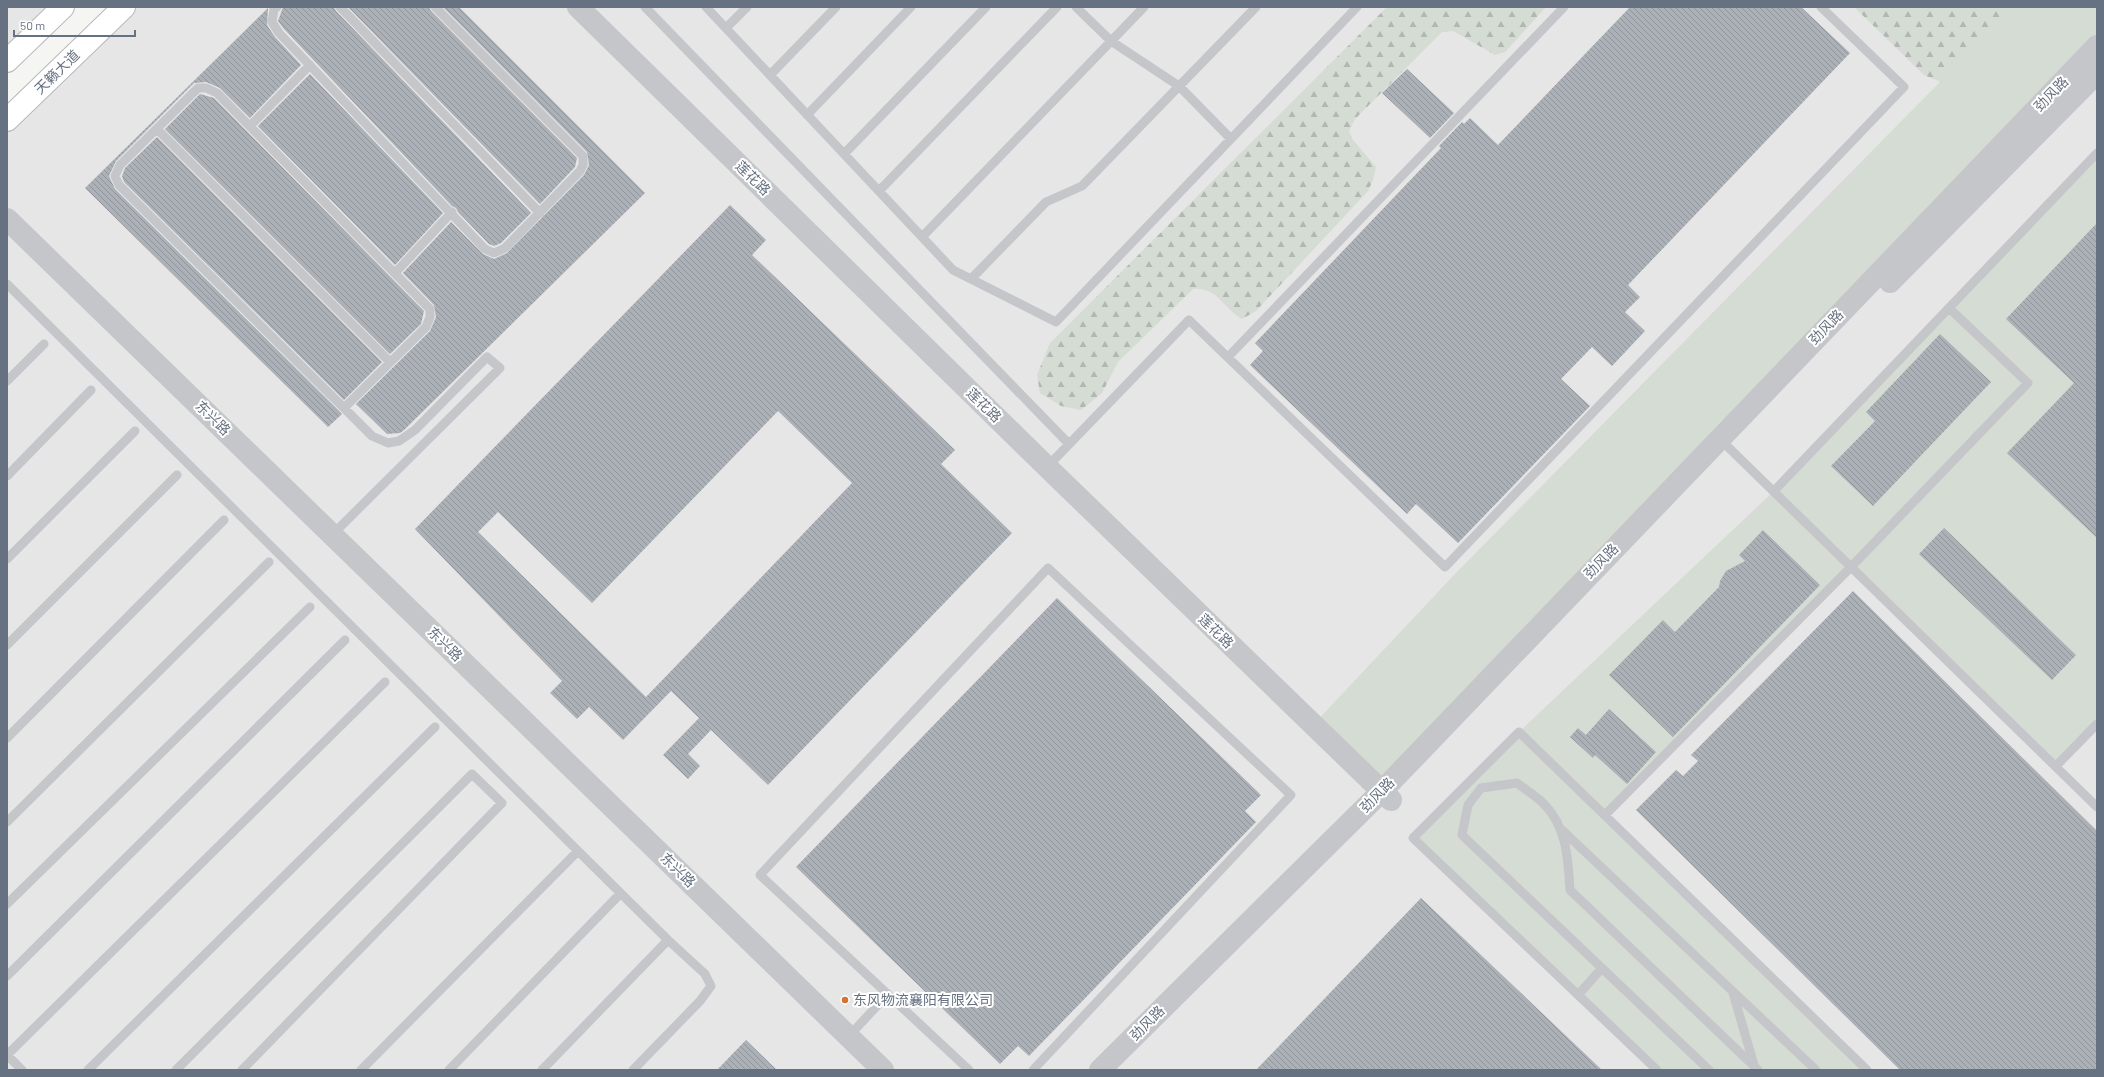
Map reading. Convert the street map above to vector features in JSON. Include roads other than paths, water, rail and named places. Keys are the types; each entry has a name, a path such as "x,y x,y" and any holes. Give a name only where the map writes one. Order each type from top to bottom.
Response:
{"main road":[{"path":"7,61 63,7"},
{"name":"天籁大道","path":"7,120 124,7"}],"street":[{"name":"莲花路","path":"578,7 1047,467 1387,796"},
{"name":"劲风路","path":"1100,1070 1387,796 2097,46"},
{"name":"劲风路","path":"1121,1070 1728,446 2097,73"},
{"name":"东兴路","path":"7,219 883,1070"}],"lane":[{"path":"277,7 274,9 272,22 279,34 486,249 494,253 505,248 580,171 583,165 582,156 435,7"},
{"path":"340,7 540,213"},
{"path":"645,7 1069,444"},
{"path":"706,7 953,270 1056,322 1357,7"},
{"path":"726,28 747,7"},
{"path":"770,75 836,7"},
{"path":"807,115 911,7"},
{"path":"844,154 986,7"},
{"path":"879,191 1057,7"},
{"path":"1076,7 1111,41 1179,86 1231,139"},
{"path":"922,237 1144,7"},
{"path":"972,279 1046,202 1082,186 1256,7"},
{"path":"1228,357 1564,7"},
{"path":"1047,467 1189,320 1445,567 1904,87 1821,7"},
{"path":"250,126 310,65"},
{"path":"332,534 500,368 488,357 415,430 399,441 388,443 372,436 119,185 115,176 120,165 198,88 206,88 216,93 430,309 430,317 426,327 344,408"},
{"path":"157,129 390,362"},
{"path":"1774,491 2097,153"},
{"path":"395,273 452,212"},
{"path":"7,284 620,894 705,974 711,986 700,1001 633,1070"},
{"path":"1605,815 1851,567 2028,383 1949,308"},
{"path":"7,381 44,344"},
{"path":"7,476 91,390"},
{"path":"7,559 135,431"},
{"path":"1728,446 2097,807"},
{"path":"7,645 177,475"},
{"path":"7,738 224,520"},
{"path":"7,822 269,562"},
{"path":"969,1070 760,875 1048,568 1291,795 1033,1070"},
{"path":"7,904 310,607"},
{"path":"7,976 345,640"},
{"path":"22,1070 7,1055 385,682"},
{"path":"2056,766 2097,724"},
{"path":"88,1070 435,728"},
{"path":"1657,1070 1413,838 1519,732 1867,1070"},
{"path":"176,1070 472,774 502,803 242,1070"},
{"path":"1709,1070 1462,835 1468,805 1481,788 1517,783 1544,804 1560,829 1816,1070"},
{"path":"1560,829 1568,856 1570,890 1756,1068"},
{"path":"361,1070 578,851"},
{"path":"449,1070 620,894"},
{"path":"542,1070 668,940"},
{"path":"1578,995 1602,968"},
{"path":"1733,992 1756,1068"},
{"path":"849,1036 888,994"}],"place":[{"name":"东风物流襄阳有限公司","path":"845,1000"}]}
